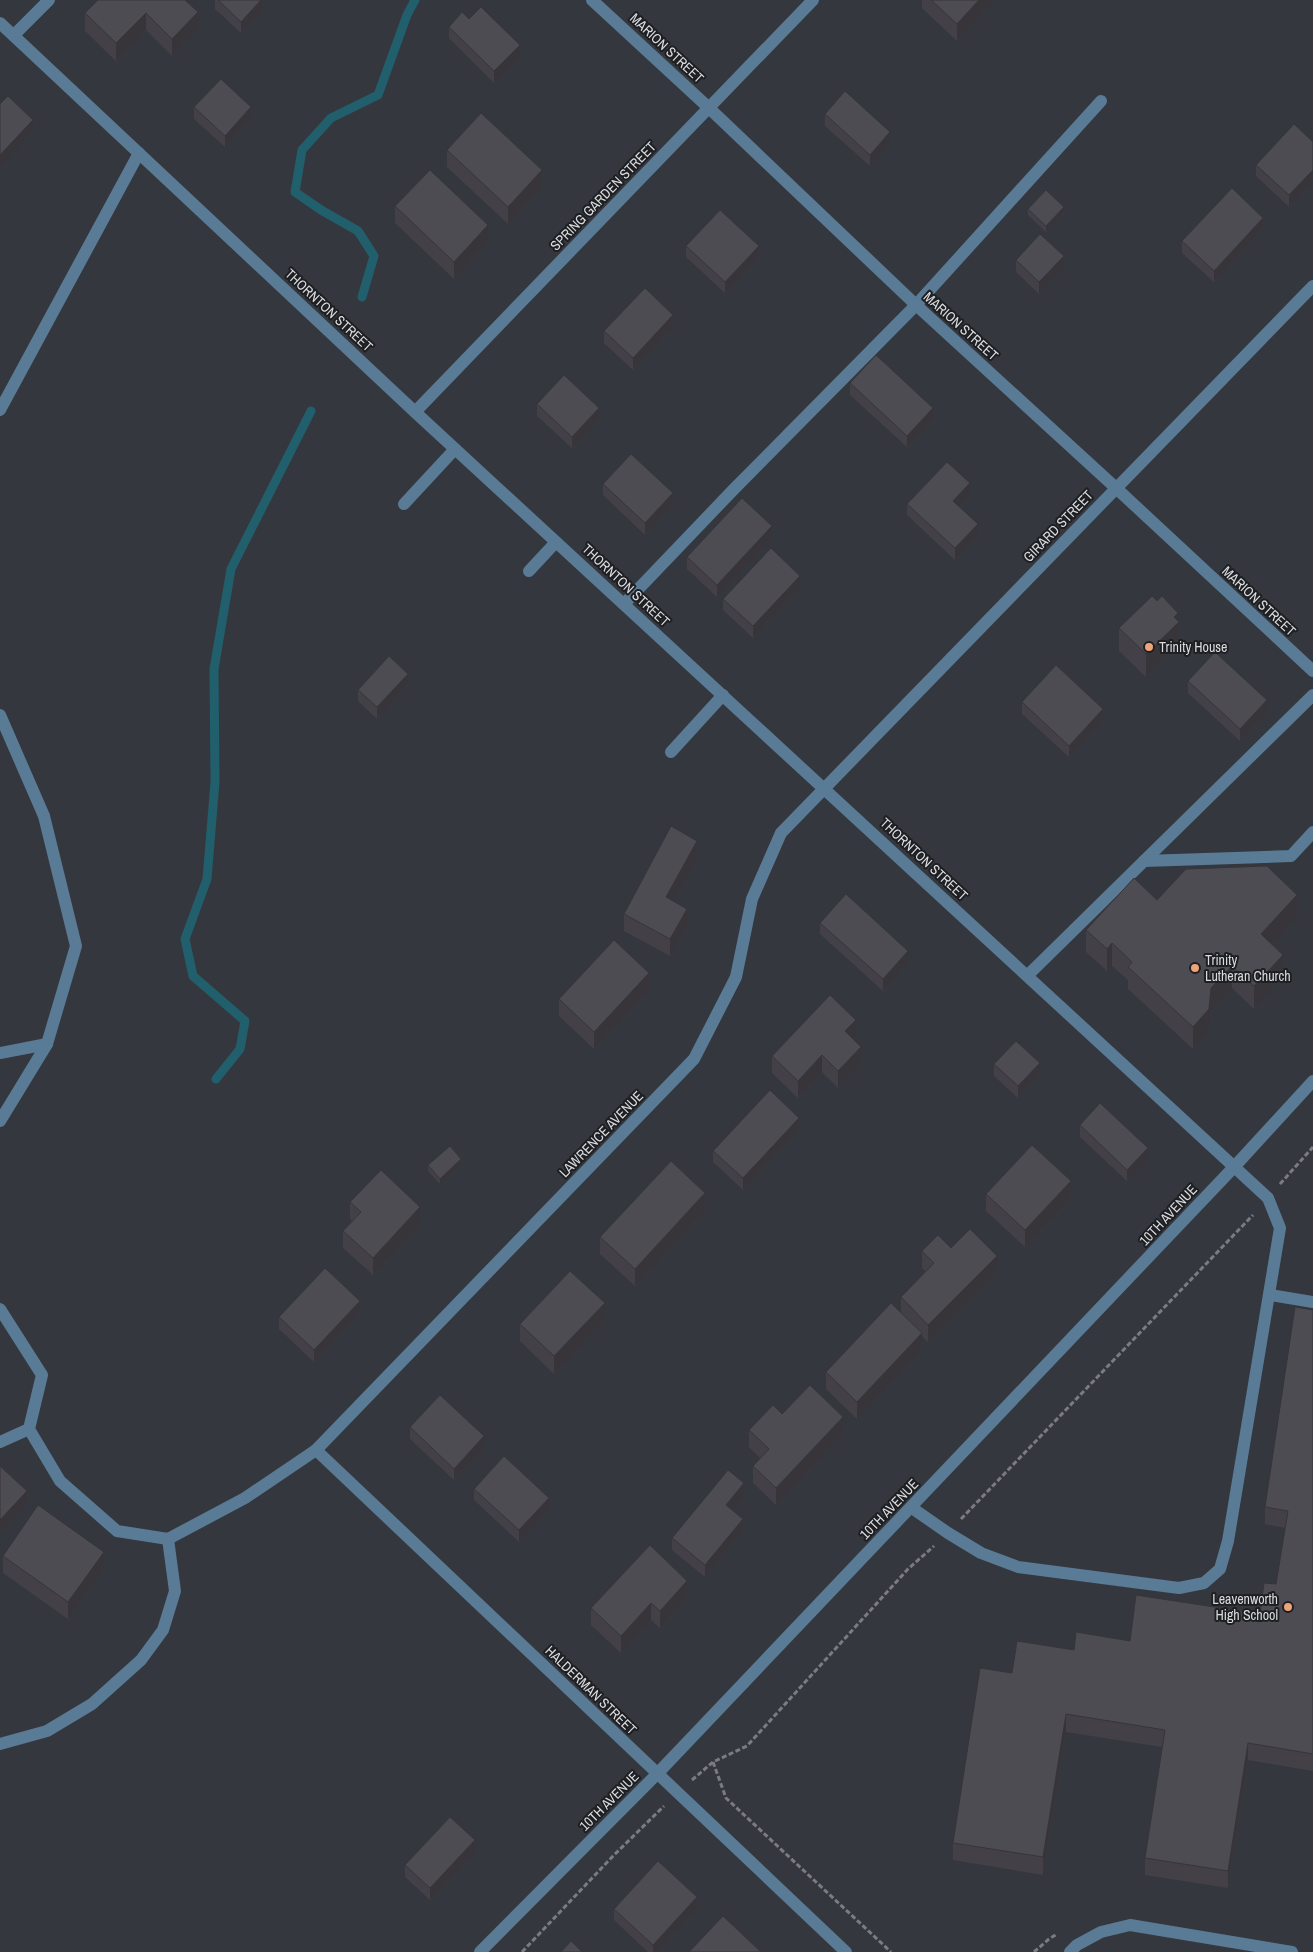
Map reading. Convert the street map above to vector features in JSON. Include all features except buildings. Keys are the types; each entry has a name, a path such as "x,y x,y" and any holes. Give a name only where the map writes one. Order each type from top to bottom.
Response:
{"street":[{"path":"14,36 49,0"},
{"name":"MARION STREET","path":"592,0 709,108 916,306 1313,671"},
{"name":"SPRING GARDEN STREET","path":"415,412 813,0"},
{"name":"THORNTON STREET","path":"0,23 415,412 1268,1198"},
{"path":"624,604 734,489 916,306 1102,101"},
{"path":"0,410 139,153"},
{"name":"GIRARD STREET","path":"824,787 1313,286"},
{"path":"404,504 455,449"},
{"path":"529,571 556,542"},
{"path":"671,752 723,695"},
{"path":"1028,975 1313,695"},
{"path":"0,715 44,816 76,946 47,1044 0,1121"},
{"name":"LAWRENCE AVENUE","path":"168,1539 245,1498 316,1450 694,1059 736,977 752,899 781,833 824,787"},
{"path":"1144,861 1290,856 1313,832"},
{"path":"0,1053 47,1044"},
{"name":"10TH AVENUE","path":"480,1952 657,1774 912,1508 1313,1081"},
{"path":"912,1508 981,1553 1018,1567 1179,1588 1204,1583 1220,1569 1228,1542 1270,1295 1280,1228 1268,1198"},
{"path":"1270,1295 1313,1302"},
{"path":"0,1309 42,1375 29,1429 60,1481 117,1532 168,1539 175,1590 163,1630 141,1660 92,1704 47,1732 0,1744"},
{"path":"0,1442 29,1429"},
{"name":"HALDERMAN STREET","path":"316,1450 846,1952"},
{"path":"1070,1952 1077,1945 1100,1932 1130,1925 1292,1952"}],"path":[{"path":"522,1952 614,1855 677,1793 713,1762 747,1746 908,1569 948,1533 1268,1198 1313,1147"},
{"path":"713,1762 726,1798 891,1952"}],"waterway":[{"path":"362,297 374,256 358,231 321,210 295,192 302,150 331,118 378,95 407,15 415,0"},
{"path":"216,1079 240,1049 245,1021 193,976 185,939 207,879 215,782 214,669 231,569 311,411"}],"place":[{"name":"Trinity House","path":"1149,647"},
{"name":"Trinity Lutheran Church","path":"1195,968"},
{"name":"Leavenworth High School","path":"1288,1607"}]}
